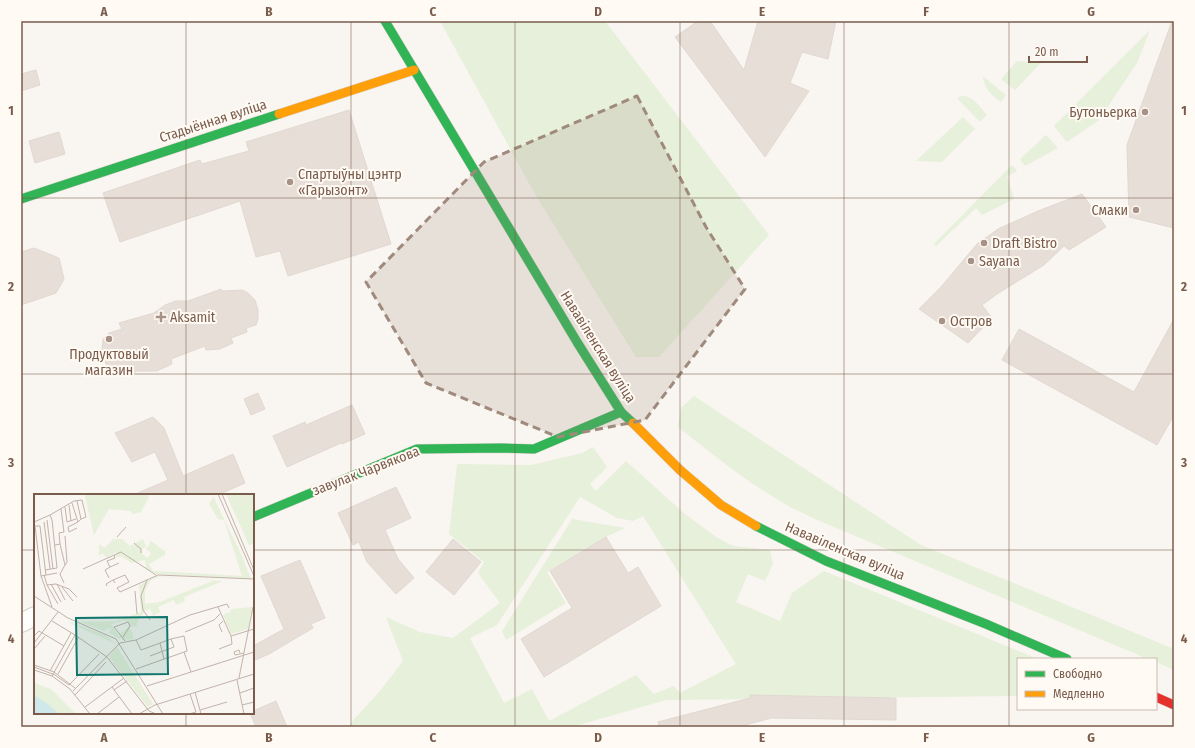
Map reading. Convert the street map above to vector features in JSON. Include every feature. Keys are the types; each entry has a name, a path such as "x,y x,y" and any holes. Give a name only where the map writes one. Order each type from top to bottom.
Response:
{"street":[{"name":"Нававіленская вуліца","path":"384,21 577,342 621,412 680,470 721,504 762,530 826,561 986,624 1065,658"},
{"name":"Стадыённая вуліца","path":"21,199 414,70"},
{"name":"завулак Чарвякова","path":"254,517 417,449 534,449 621,412"},
{"path":"21,623 34,616"},
{"path":"1157,697 1174,705"}],"highlighted area":[{"path":"637,96 706,227 745,289 645,420 558,437 426,383 366,282 484,162"}],"green space":[{"path":"440,21 605,21 769,235 659,357 636,357 536,196"},
{"path":"1150,30 1137,63 1099,120 1067,142 1054,126"},
{"path":"1017,61 1041,63 1015,90 1001,79"},
{"path":"983,76 1006,95 1001,102 986,88"},
{"path":"961,96 973,99 987,115 980,122 957,98"},
{"path":"963,117 975,129 942,162 916,161"},
{"path":"1046,135 1058,148 1025,166 1020,159"},
{"path":"1012,165 1017,171 1007,176 1014,199 982,215 976,208 936,246 934,244"},
{"path":"694,396 921,545 1174,649 1174,670 1157,662 1157,658 1146,658 815,519 789,506 743,477 678,427 681,408"},
{"path":"593,447 607,467 590,484 596,491 626,461 685,514 716,537 733,546 770,550 773,564 765,581 748,574 736,602 780,621 792,593 824,571 1036,658 1017,658 1017,696 666,700 572,727 347,727 380,691 403,661 386,617 420,632 453,638 500,603 478,573 484,562 449,534 457,464 531,465 582,453","holes":["580,497 617,518 633,521 643,516 736,664 680,693 674,686 654,694 636,675 549,721 532,689 504,703 470,638 497,625"]},
{"path":"572,519 625,528 606,537 547,572 566,603 506,640 502,631"}],"building":[{"path":"698,21 710,21 744,70 758,21 836,21 828,59 802,52 790,83 809,91 765,157 675,37"},
{"path":"1172,21 1174,21 1174,228 1129,217 1127,145"},
{"path":"36,70 40,85 21,91 21,74"},
{"name":"Спартыўны цэнтр «Гарызонт»","path":"349,110 391,244 288,276 280,251 256,257 240,201 120,242 103,193 200,160 202,164 249,151 246,142"},
{"path":"59,132 65,154 35,163 29,141"},
{"path":"1082,194 1106,227 1069,250 1064,246 1044,265 982,305 992,318 968,343 919,309 941,287 977,244 998,229 1038,211"},
{"path":"34,248 59,258 64,279 56,293 21,305 21,252"},
{"path":"221,289 222,291 242,290 248,293 255,300 258,310 256,325 246,328 247,332 231,338 233,343 220,349 206,350 205,346 171,359 172,364 157,371 137,371 129,374 113,371 106,364 102,351 103,339 109,333 122,329 119,323 154,313 165,305 176,301 188,301"},
{"path":"1174,319 1174,415 1157,445 1002,360 1019,329 1134,392"},
{"path":"258,393 265,409 251,415 244,399"},
{"path":"352,405 365,434 287,467 273,436 305,422 306,425"},
{"path":"153,417 164,428 183,476 233,454 245,483 220,494 135,494 168,480 155,452 132,462 115,433"},
{"path":"396,487 411,518 385,530 398,559 414,578 396,594 367,562 359,542 353,545 338,513"},
{"path":"606,537 628,573 638,567 661,606 544,677 521,639 572,608 550,571"},
{"path":"453,539 481,562 454,595 426,572"},
{"path":"300,560 325,618 311,624 313,628 269,654 254,661 254,645 284,629 261,576"},
{"path":"750,695 896,698 896,720 772,718 737,727 659,727 658,722 750,698"},
{"path":"276,701 287,727 256,727 250,714 254,714 254,711"}],"traffic: fast":[{"path":"385,21 577,342 621,412 633,423"},
{"path":"21,199 279,114"},
{"path":"254,517 417,449 534,449 621,412"},
{"path":"756,526 826,561 986,624 1065,658"}],"traffic: slow":[{"path":"279,114 414,70"},
{"path":"633,423 680,470 721,505 756,526"}],"traffic: jam":[{"path":"1157,697 1174,705"}],"place":[{"name":"Бутоньерка","path":"1145,112"},
{"name":"Спартыўны цэнтр «Гарызонт»","path":"290,182"},
{"name":"Смаки","path":"1136,210"},
{"name":"Draft Bistro","path":"984,243"},
{"name":"Sayana","path":"971,261"},
{"name":"Aksamit","path":"161,317"},
{"name":"Остров","path":"942,321"},
{"name":"Продуктовый магазин","path":"109,339"}]}
